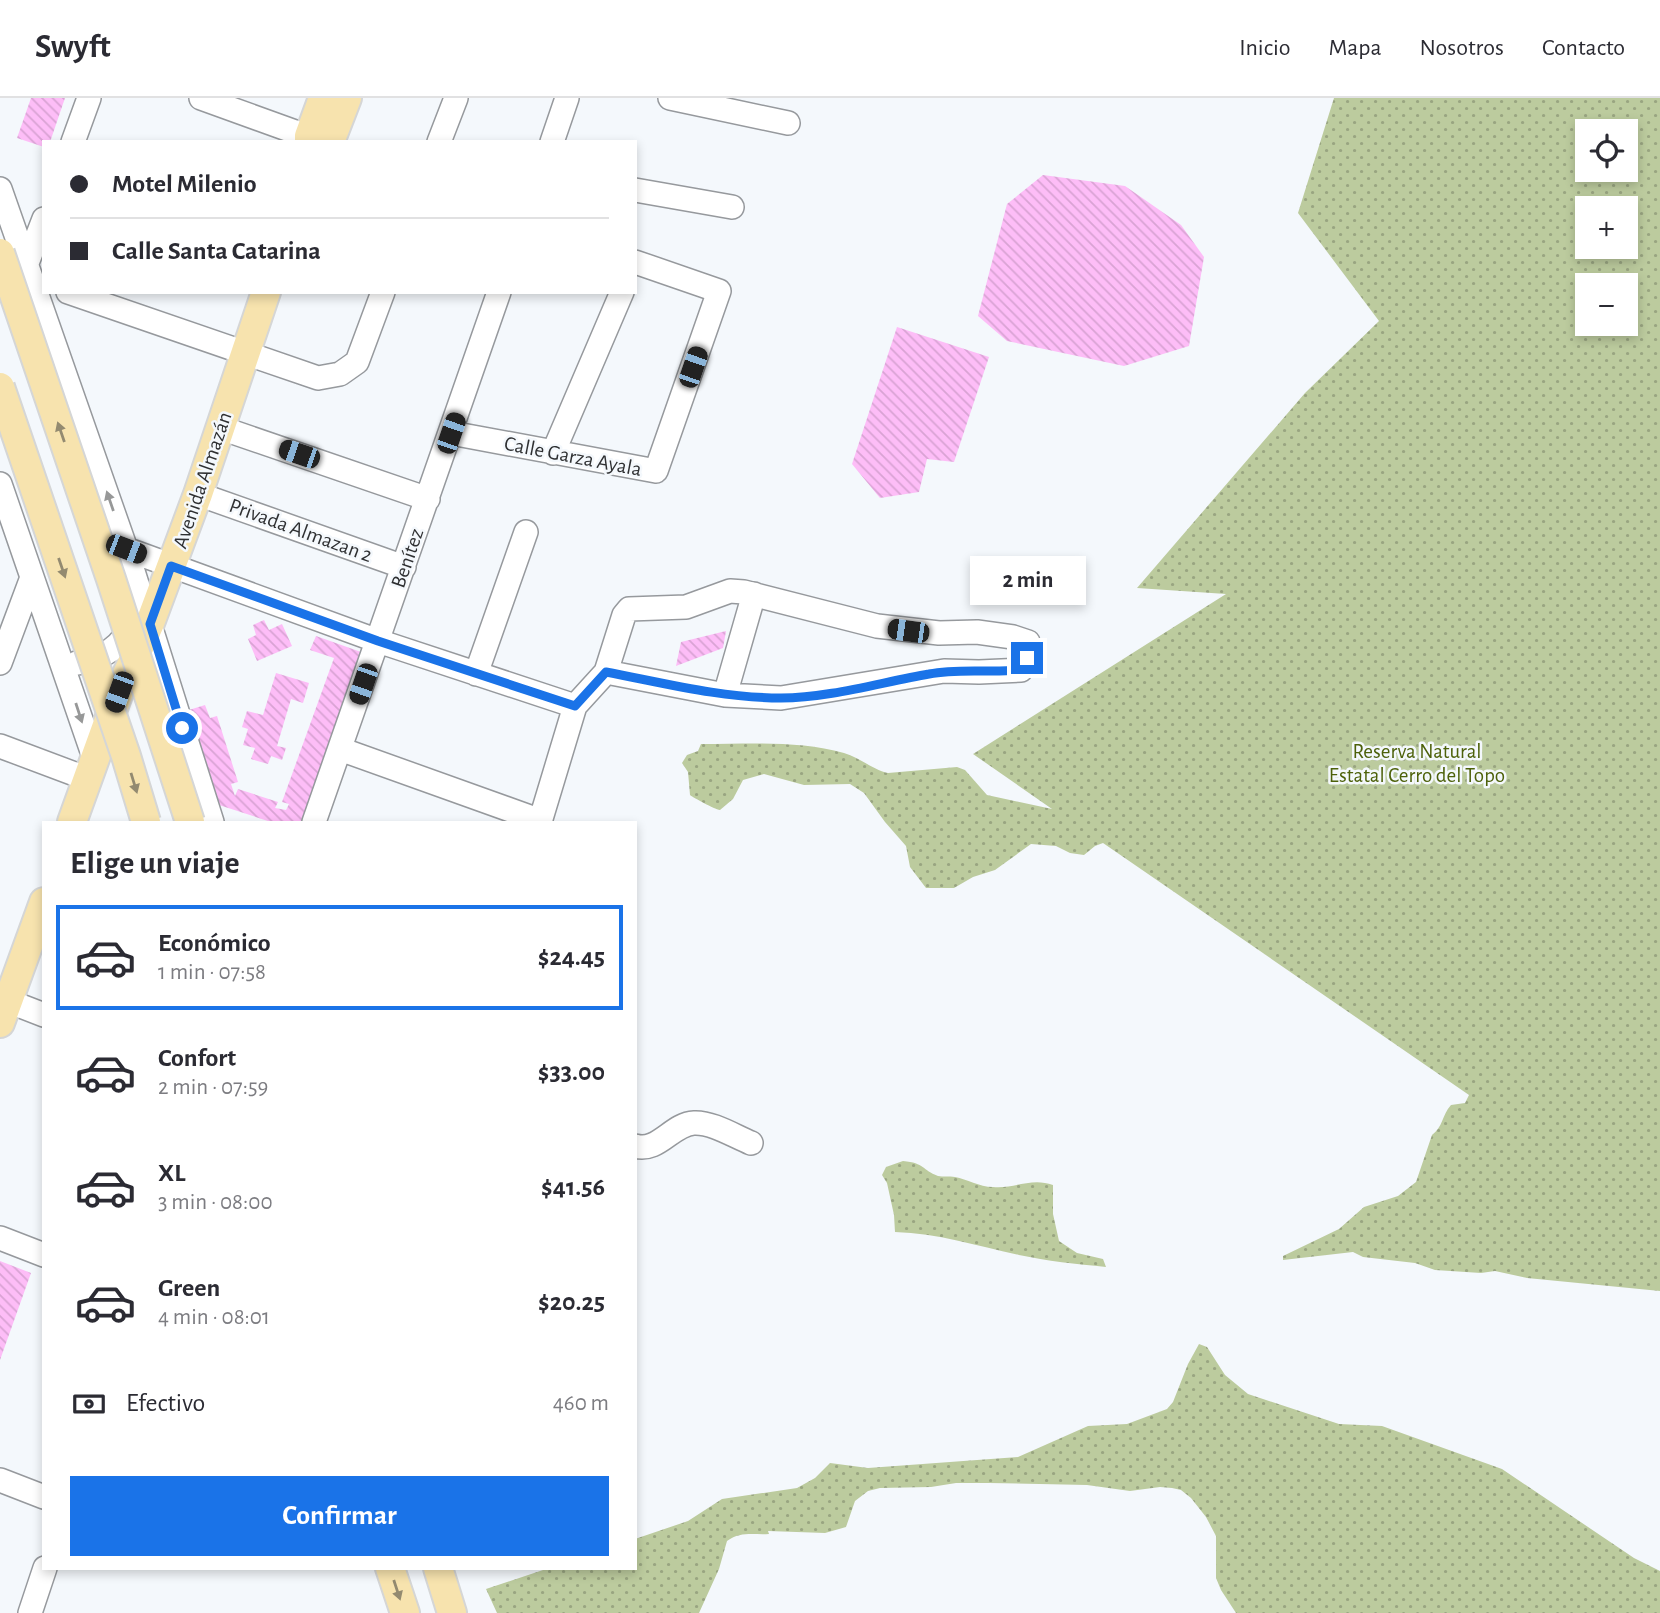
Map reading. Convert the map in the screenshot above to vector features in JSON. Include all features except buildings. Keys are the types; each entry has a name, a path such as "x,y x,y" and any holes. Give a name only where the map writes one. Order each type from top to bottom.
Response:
{"main road":[{"path":"318,140 323,98"},
{"path":"318,140 347,98"},
{"path":"0,253 190,821"},
{"name":"Avenida Almazán","path":"72,821 119,692 150,624 198,494 265,294"},
{"path":"0,387 146,821"},
{"path":"3,1007 42,907"},
{"path":"391,1570 405,1613"},
{"path":"439,1570 452,1613"}],"street":[{"path":"74,140 89,98"},
{"path":"201,98 318,140"},
{"path":"440,140 456,98"},
{"path":"553,140 567,98"},
{"path":"670,98 788,124"},
{"path":"0,189 35,276 126,549 212,821"},
{"path":"637,190 732,207"},
{"path":"35,276 42,232"},
{"name":"Calle Garza Ayala","path":"451,433 654,471 719,291 637,263"},
{"path":"74,294 318,377 340,374 356,362 382,294"},
{"name":"Benítez","path":"314,821 498,294"},
{"path":"553,453 621,294"},
{"path":"221,428 428,499"},
{"path":"0,484 4,506 63,663 91,769 0,746"},
{"name":"Privada Almazan 2","path":"198,494 404,567"},
{"path":"476,674 526,532"},
{"path":"126,549 378,641 575,706"},
{"path":"0,663 31,580"},
{"path":"63,663 93,660 103,656 119,643 135,617 138,597 136,580"},
{"path":"541,821 575,706 606,672 624,615 629,609 685,607 730,592 754,594 877,626 939,634 977,632 1028,642 1027,658 1021,670 979,673 944,671 843,690 781,698 725,695 606,672"},
{"path":"725,695 754,594"},
{"path":"340,749 538,821"},
{"path":"3,1007 42,1015"},
{"path":"637,1147 652,1146 680,1126 694,1123 704,1124 751,1143"},
{"path":"0,1238 42,1254"},
{"path":"0,1480 42,1496"},
{"path":"30,1613 44,1570"}],"green space":[{"name":"Reserva Natural Estatal Cerro del Topo","path":"1334,98 1660,98 1660,1291 1527,1278 1495,1271 1481,1273 1435,1270 1415,1263 1363,1257 1353,1252 1283,1260 1283,1256 1339,1229 1364,1207 1398,1196 1416,1182 1432,1135 1451,1105 1465,1103 1469,1095 1103,843 1084,855 1070,853 1056,846 1031,844 995,870 973,877 954,888 926,888 910,867 906,846 864,793 850,784 804,785 764,774 743,780 733,799 720,810 690,795 688,772 682,763 687,755 698,751 701,744 773,744 809,746 844,753 888,773 957,767 965,770 987,795 1052,809 973,754 1226,594 1137,588 1305,393 1379,321 1298,213"},
{"path":"903,1161 920,1165 938,1176 955,1177 988,1187 1037,1182 1053,1185 1053,1214 1059,1241 1077,1253 1103,1259 1106,1267 1040,1259 942,1237 895,1232 887,1183 882,1175 886,1167"},
{"path":"1199,1344 1207,1347 1225,1375 1248,1394 1339,1424 1382,1426 1502,1469 1634,1558 1660,1571 1660,1613 1236,1613 1216,1578 1216,1536 1191,1498 1181,1490 1172,1488 1130,1491 1087,1485 956,1483 868,1491 855,1501 846,1527 825,1533 768,1531 769,1534 742,1535 727,1541 719,1569 699,1613 497,1613 486,1589 543,1570 637,1570 637,1538 688,1521 722,1499 797,1488 815,1478 830,1463 868,1468 1018,1457 1088,1426 1127,1424 1167,1409 1173,1402"}],"route":[{"path":"182,728 150,624 171,566 378,641 575,706 606,672 725,695 781,698 843,690 944,671 979,673 1021,670 1027,658"}]}
